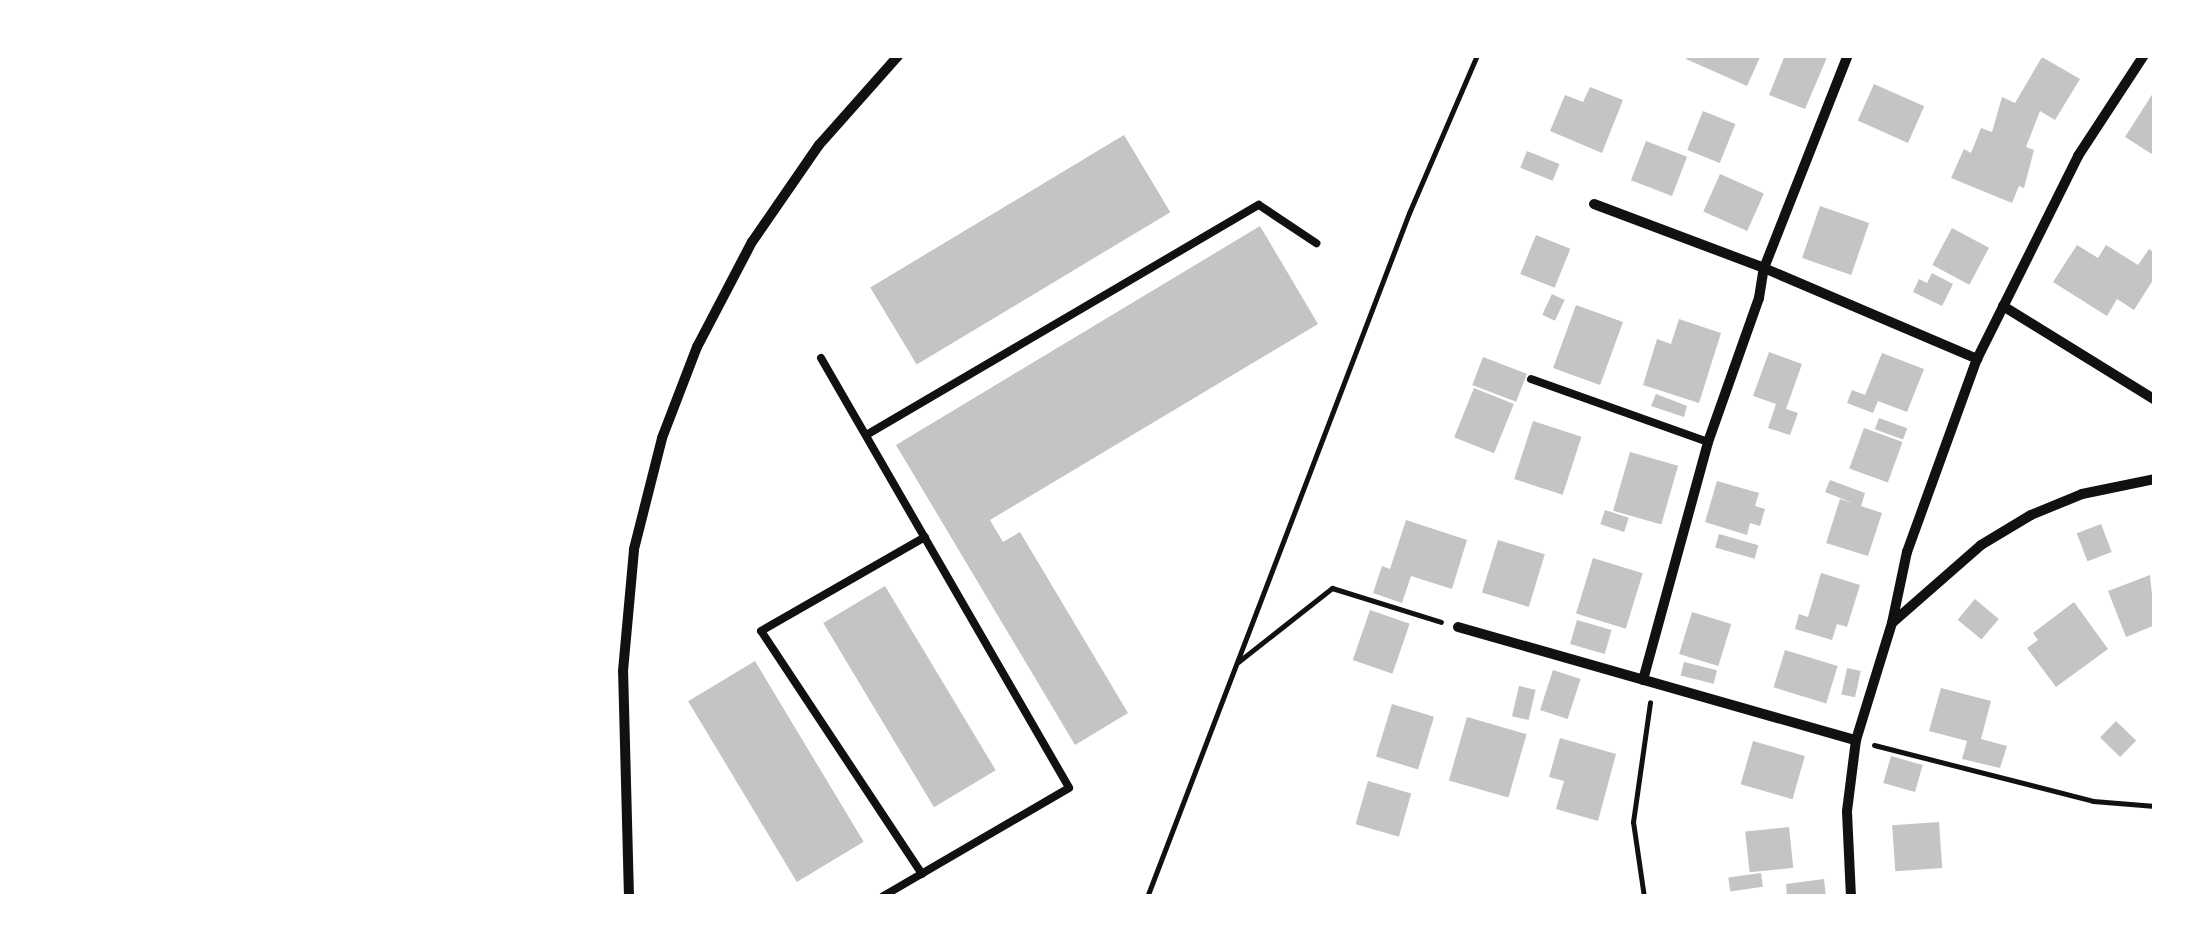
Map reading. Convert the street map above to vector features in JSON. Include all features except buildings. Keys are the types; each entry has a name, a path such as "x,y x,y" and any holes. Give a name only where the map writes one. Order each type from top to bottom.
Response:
{"street":[{"path":"629,897 623,671 634,549 662,438 697,347 752,242 819,145 899,55"},
{"path":"1643,680 1708,442 1759,298 1764,268 1848,55"},
{"path":"1851,897 1847,810 1856,740 1892,623 1907,552 1976,360 2078,156 2144,55"},
{"path":"1594,204 1764,268 1976,360"},
{"path":"2003,306 2155,400"},
{"path":"1892,623 1982,545 2031,516 2082,494 2155,479"},
{"path":"1458,627 1856,740"}],"lane":[{"path":"868,434 1259,205 1316,243"},
{"path":"821,358 1069,788 882,897"},
{"path":"1531,379 1708,442"},
{"path":"922,874 761,631 925,537"}],"path":[{"path":"1147,897 1409,213 1477,55"},
{"path":"1238,662 1332,588 1458,627"},
{"path":"1643,680 1651,697 1633,822 1644,897"},
{"path":"1856,740 2092,801 2155,806"}]}
